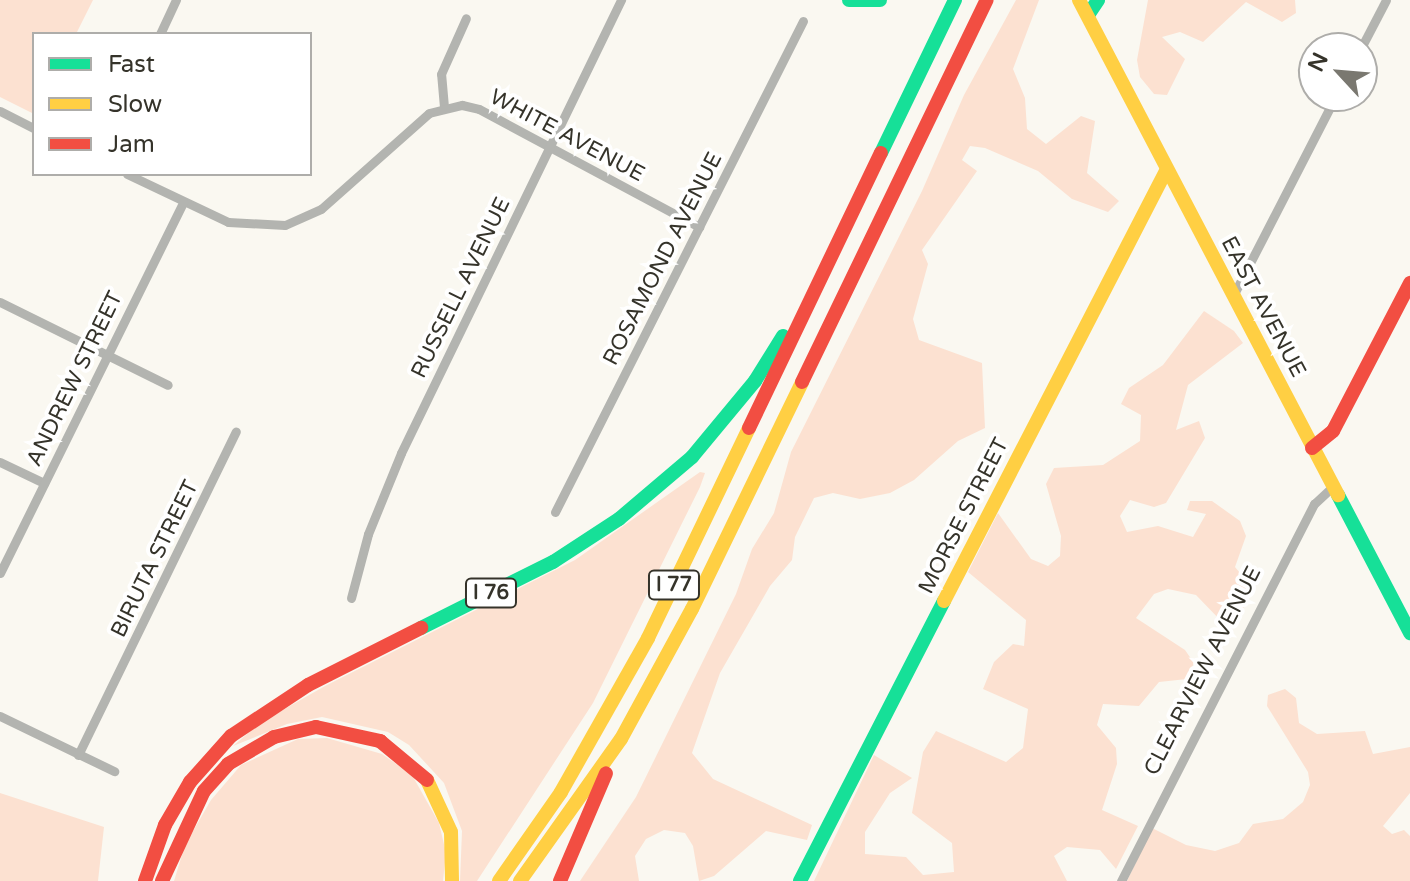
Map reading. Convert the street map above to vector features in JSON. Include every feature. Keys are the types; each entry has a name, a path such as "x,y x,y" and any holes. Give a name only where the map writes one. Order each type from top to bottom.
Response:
{"main road":[{"path":"849,0 880,0"},
{"name":"I 76","path":"145,881 165,825 190,782 231,736 308,685 553,562 629,511 692,457 755,381 822,274 955,0"},
{"path":"560,881 621,739 698,596 987,0"},
{"name":"EAST AVENUE","path":"1079,0 1332,487 1409,625"},
{"path":"1088,15 1098,0"},
{"name":"MORSE STREET","path":"800,881 1166,171"},
{"name":"I 77","path":"499,881 561,792 648,638 822,274"},
{"path":"1312,448 1333,431 1410,283"},
{"path":"162,881 204,791 228,764 274,737 316,727 380,741 425,776 451,832 452,881"},
{"path":"520,881 621,739"}],"street":[{"path":"161,32 176,0"},
{"name":"RUSSELL AVENUE","path":"351,598 368,534 395,467 621,0"},
{"path":"1369,32 1386,0"},
{"path":"131,176 240,225 285,225 321,209 429,113 444,107 441,74 466,18"},
{"name":"ROSAMOND AVENUE","path":"555,512 803,21"},
{"name":"WHITE AVENUE","path":"444,107 479,109 699,227"},
{"path":"0,111 32,127"},
{"path":"1233,296 1328,112"},
{"name":"ANDREW STREET","path":"0,573 183,202"},
{"path":"0,302 168,385"},
{"name":"BIRUTA STREET","path":"78,755 236,431"},
{"path":"0,462 44,483"},
{"name":"CLEARVIEW AVENUE","path":"1121,881 1314,504 1332,487"},
{"path":"0,716 114,771"}],"shaded area":[{"path":"0,0 93,0 77,32 32,32 32,113 0,97"},
{"path":"1016,0 1039,0 1013,69 1025,98 1027,129 1046,144 1081,116 1095,121 1087,173 1119,201 1108,212 1072,199 1038,171 985,148 970,146 962,160 977,171 922,250 928,264 913,319 919,340 982,363 985,428 958,441 914,480 890,493 860,499 833,493 814,498 795,537 792,560 770,586 720,673 692,753 713,779 812,825 807,840 766,831 714,876 699,881 693,846 685,833 664,830 646,839 635,856 639,881 580,881 636,797 736,594 752,549 774,513 791,452 922,191 964,95"},
{"path":"1148,0 1295,0 1296,13 1282,22 1246,2 1203,42 1180,32 1162,37 1185,59 1167,95 1154,94 1140,77 1137,60"},
{"path":"1204,311 1234,331 1243,343 1188,385 1176,430 1199,421 1205,438 1166,503 1154,507 1130,500 1120,516 1127,532 1158,526 1193,537 1206,514 1187,510 1190,501 1212,501 1240,521 1246,536 1235,567 1249,584 1243,610 1223,623 1196,595 1168,589 1154,594 1136,618 1185,650 1194,663 1187,679 1159,682 1139,706 1103,704 1097,725 1116,748 1117,764 1102,810 1138,826 1116,869 1100,850 1067,847 1054,856 1067,881 814,881 874,755 912,778 890,793 865,832 865,854 906,857 923,875 954,872 952,843 912,813 923,752 936,731 1006,762 1023,748 1028,709 983,689 994,662 1013,644 1024,646 1026,620 968,572 998,513 1031,559 1048,566 1060,556 1061,536 1046,484 1054,468 1103,465 1140,441 1141,415 1121,404 1129,388 1163,365"},
{"path":"700,472 705,473 700,487 593,703 477,881 460,881 462,831 444,783 409,745 388,732 322,717 287,724 233,746 260,723 325,686 575,560"},
{"path":"1285,689 1296,698 1299,723 1317,734 1365,731 1373,754 1410,747 1410,793 1383,826 1392,834 1404,830 1410,836 1410,881 1127,881 1152,828 1186,845 1215,851 1239,843 1253,824 1283,819 1303,802 1310,785 1308,772 1267,706 1268,695"},
{"path":"327,738 382,754 412,775 439,823 446,853 443,881 174,881 185,845 211,800 241,765 298,739"},
{"path":"0,793 104,827 98,881 0,881"}],"traffic: fast":[{"path":"849,0 880,0"},
{"path":"881,153 955,0"},
{"path":"1088,15 1098,0"},
{"path":"421,628 553,562 619,519 692,457 755,381 783,336"},
{"path":"1338,495 1410,633"},
{"path":"800,881 944,601"}],"traffic: slow":[{"path":"1079,0 1338,495"},
{"path":"944,601 1166,171"},
{"path":"520,881 621,739 692,609 802,382"},
{"path":"499,881 561,792 648,638 749,428"},
{"path":"427,780 451,832 452,881"}],"traffic: jam":[{"path":"802,382 987,0"},
{"path":"749,428 881,153"},
{"path":"1312,448 1333,431 1410,283"},
{"path":"145,881 165,825 190,782 231,736 308,685 421,628"},
{"path":"162,881 204,791 228,764 274,737 316,727 380,741 427,780"},
{"path":"560,881 606,773"}]}
